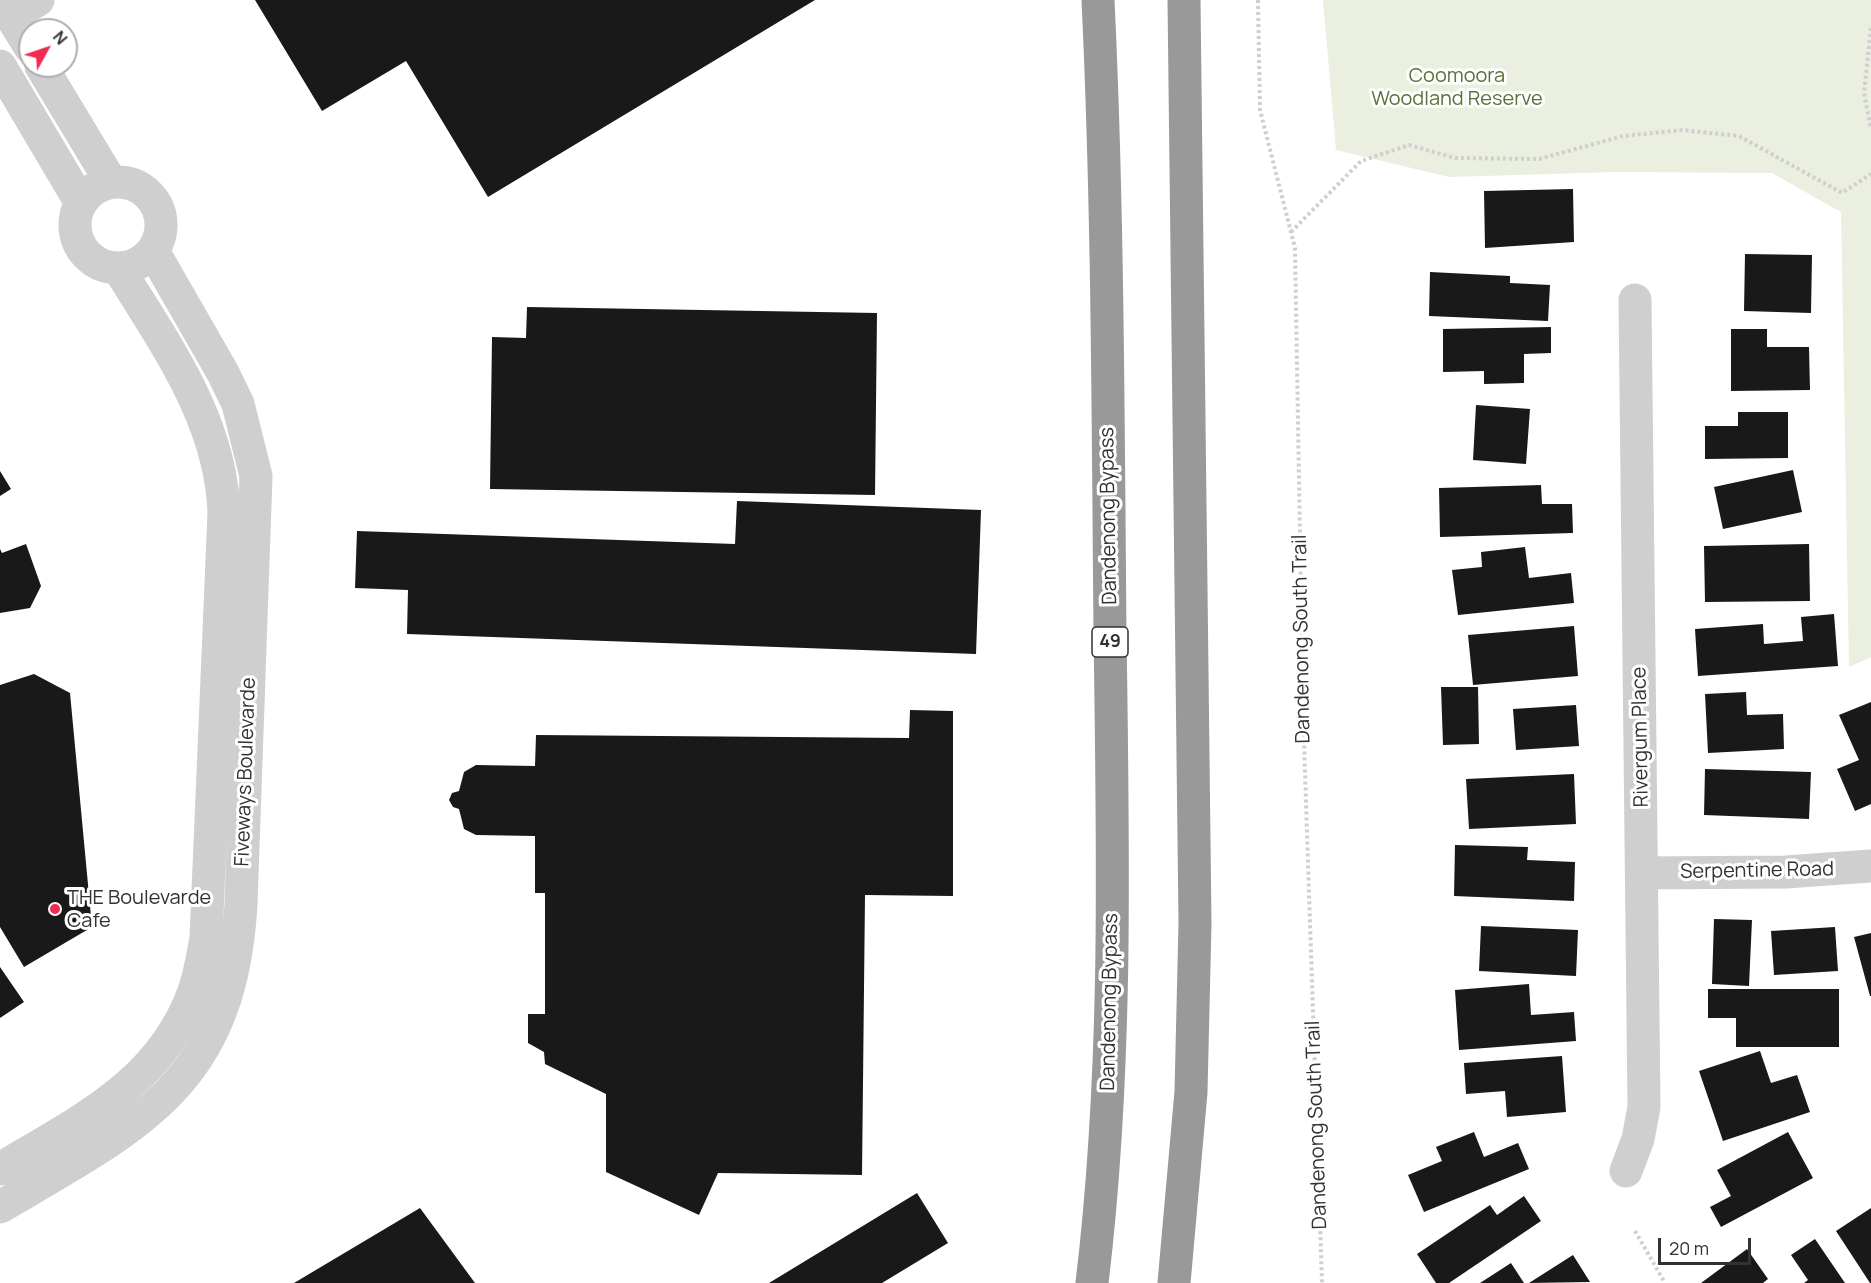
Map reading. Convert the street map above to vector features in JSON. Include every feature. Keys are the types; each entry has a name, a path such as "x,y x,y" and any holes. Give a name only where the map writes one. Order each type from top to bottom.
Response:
{"highway":[{"name":"Dandenong Bypass","path":"1092,1283 1108,1119 1112,986 1107,313 1098,0"},
{"path":"1174,1283 1191,1092 1195,923 1184,0"}],"street":[{"path":"0,66 81,203"},
{"path":"48,78 111,182"},
{"path":"111,182 128,183 144,190 155,203 161,219 161,236 153,251 138,264 119,269 104,266 90,259 80,247 75,217 81,203 99,186 111,182"},
{"name":"Fiveways Boulevarde","path":"0,1207 131,1128 164,1099 189,1072 204,1049 228,993 236,963 241,904 255,476 238,404 224,373 153,251"},
{"name":"Fiveways Boulevarde","path":"0,1168 117,1097 163,1051 176,1031 195,990 206,938 224,513 223,484 210,436 191,387 119,269"},
{"name":"Rivergum Place","path":"1626,1171 1638,1139 1644,1107 1635,300"},
{"name":"Serpentine Road","path":"1642,873 1786,872 1871,866"},
{"path":"208,899 241,904"}],"path":[{"name":"Dandenong South Trail","path":"1258,0 1260,110 1295,248 1303,712 1322,1283"},
{"path":"1871,28 1864,93 1871,129"},
{"path":"1291,232 1361,161 1409,145 1455,158 1539,159 1623,136 1683,130 1739,136 1842,193 1871,174"},
{"path":"1635,1231 1665,1283"}],"green space":[{"name":"Coomoora Woodland Reserve","path":"1323,0 1871,0 1871,657 1849,667 1841,212 1772,173 1617,172 1449,177 1336,150"}],"building":[{"path":"255,0 815,0 488,197 406,61 322,111"},
{"path":"1573,189 1574,242 1485,248 1484,191"},
{"path":"1745,254 1812,255 1811,313 1744,311"},
{"path":"1430,272 1510,276 1510,283 1550,285 1548,321 1429,316"},
{"path":"527,307 877,313 875,495 490,489 492,337 526,338"},
{"path":"1551,327 1551,353 1524,354 1524,383 1484,384 1484,371 1443,372 1443,329"},
{"path":"1731,329 1767,329 1767,347 1809,347 1810,390 1731,391"},
{"path":"1476,405 1530,409 1526,464 1473,460"},
{"path":"1738,412 1788,412 1788,458 1705,459 1705,426 1738,426"},
{"path":"1793,470 1802,512 1723,529 1714,487"},
{"path":"0,471 11,489 0,496"},
{"path":"1541,485 1542,504 1572,504 1573,533 1440,537 1439,488"},
{"path":"737,501 981,510 976,654 407,634 408,590 355,588 357,531 735,544"},
{"path":"26,544 41,586 30,608 0,613 0,549 2,553"},
{"path":"1809,544 1810,601 1705,602 1704,546"},
{"path":"1525,547 1529,578 1571,573 1574,603 1458,615 1452,570 1482,567 1481,552"},
{"path":"1834,614 1838,666 1698,676 1695,629 1763,624 1764,644 1803,641 1801,617"},
{"path":"1574,626 1578,676 1473,685 1468,635"},
{"path":"34,674 70,693 92,927 24,967 0,927 0,685"},
{"path":"1441,687 1478,687 1479,744 1443,745"},
{"path":"1746,692 1747,715 1783,714 1784,749 1708,753 1705,694"},
{"path":"1871,702 1871,804 1855,811 1837,769 1859,760 1839,715"},
{"path":"1576,705 1579,746 1516,750 1513,709"},
{"path":"910,710 953,711 953,896 865,895 862,1175 718,1173 699,1215 606,1172 606,1094 545,1064 544,1052 528,1043 528,1014 545,1014 545,893 535,893 535,836 476,835 464,829 459,809 453,807 449,800 452,793 459,791 464,772 476,765 535,766 536,735 909,738"},
{"path":"1705,769 1811,772 1809,819 1704,815"},
{"path":"1574,774 1576,824 1469,829 1466,779"},
{"path":"1455,845 1528,847 1527,860 1575,862 1574,901 1454,896"},
{"path":"1714,919 1752,920 1749,986 1712,984"},
{"path":"1481,926 1578,930 1576,976 1479,971"},
{"path":"1835,927 1838,971 1774,975 1771,931"},
{"path":"1871,933 1871,996 1870,996 1854,937"},
{"path":"0,967 24,1002 0,1018"},
{"path":"1529,984 1531,1015 1574,1012 1576,1041 1459,1050 1455,990"},
{"path":"1708,989 1839,989 1839,1047 1736,1047 1736,1018 1708,1018"},
{"path":"1760,1051 1771,1083 1797,1075 1810,1112 1723,1141 1699,1071"},
{"path":"1562,1056 1566,1112 1507,1117 1505,1091 1466,1094 1464,1063"},
{"path":"1474,1132 1484,1157 1518,1143 1529,1169 1424,1212 1408,1175 1442,1161 1436,1147"},
{"path":"1788,1132 1813,1178 1721,1227 1710,1207 1731,1196 1717,1170"},
{"path":"917,1193 948,1243 882,1283 769,1283"},
{"path":"1524,1196 1541,1221 1449,1283 1436,1283 1417,1254 1490,1205 1497,1215"},
{"path":"420,1208 475,1283 294,1283"},
{"path":"1871,1208 1871,1283 1870,1283 1836,1231"},
{"path":"1815,1239 1845,1283 1804,1283 1808,1280 1791,1255"},
{"path":"1747,1249 1768,1279 1763,1283 1701,1283"},
{"path":"1573,1255 1590,1282 1529,1283"},
{"path":"1511,1263 1524,1283 1480,1283"}],"place":[{"name":"THE Boulevarde Cafe","path":"55,909"}]}
